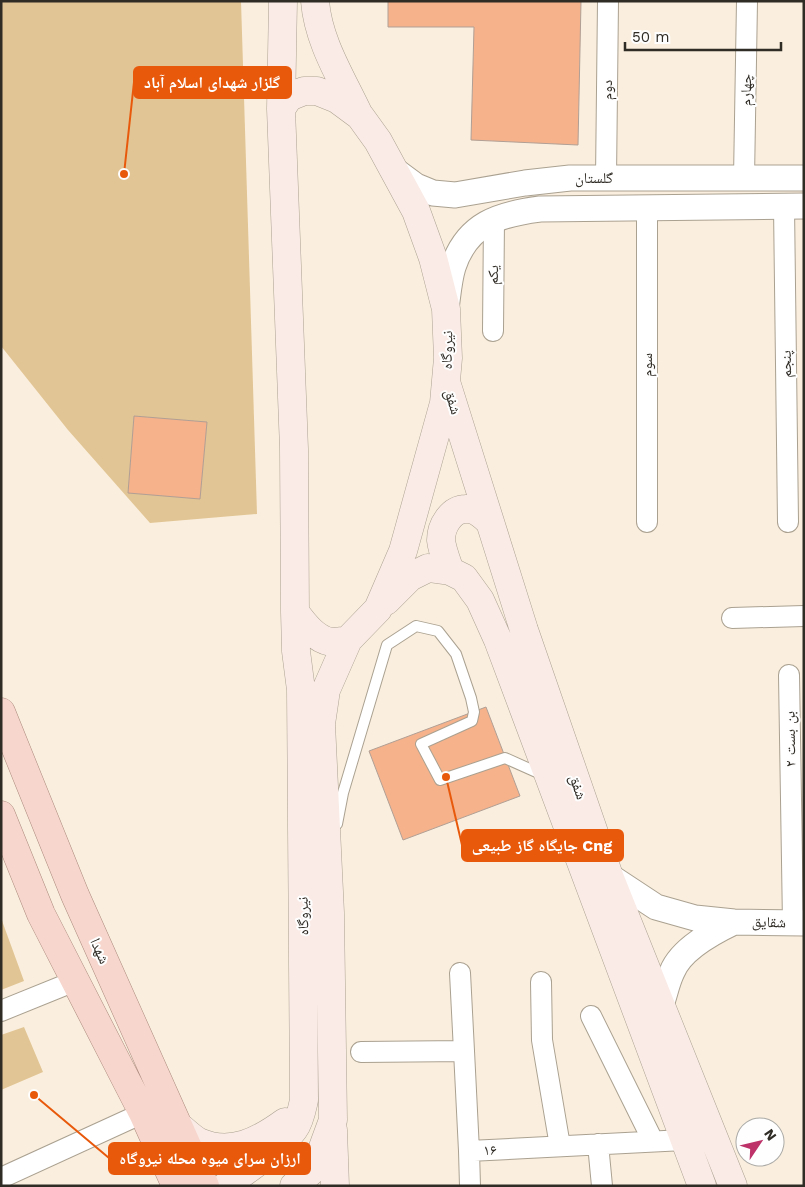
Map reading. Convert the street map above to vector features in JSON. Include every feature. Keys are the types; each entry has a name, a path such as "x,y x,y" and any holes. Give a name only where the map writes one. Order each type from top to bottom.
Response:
{"main road":[{"name":"نیروگاه","path":"283,1 281,109 294,449 296,651 314,690 321,724 328,872 333,1120 322,1150 310,1172 294,1186"},
{"name":"نیروگاه","path":"226,1186 247,1168 262,1159 295,1128 301,1112 304,1100 314,690 348,640 378,609 403,551 444,403 448,358 446,309 432,258 416,212 378,141 360,116 326,47 316,15 315,1"},
{"name":"نیروگاه","path":"281,109 288,97 304,91 317,91 337,99 360,116"},
{"name":"شفق","path":"446,380 524,630 609,876 733,1186"},
{"path":"378,609 410,577 428,568 450,571 442,540 445,522 456,511 467,508 480,513 490,522"},
{"name":"شفق","path":"450,571 464,578 480,600 498,640 702,1186"},
{"path":"295,612 308,628 318,636 332,642 348,640"},
{"name":"شهدا","path":"1,712 61,862 205,1186"},
{"path":"1,815 41,914 143,1113 176,1186"},
{"path":"26,877 61,862"},
{"path":"177,1125 197,1141 216,1147 232,1148 253,1142 270,1133 286,1121 304,1100"},
{"path":"333,1120 335,1186"}],"street":[{"name":"دوم","path":"606,178 608,1"},
{"name":"چهارم","path":"744,178 747,1"},
{"name":"گلستان","path":"393,170 416,186 433,193 455,195 525,183 570,178 804,178"},
{"name":"گلستان","path":"446,309 452,268 460,249 475,232 494,219 511,213 540,209 794,206"},
{"name":"پنجم","path":"788,522 794,206"},
{"name":"سوم","path":"647,208 647,522"},
{"name":"یکم","path":"493,331 494,219"},
{"path":"732,618 804,616"},
{"name":"بن بست ۲","path":"789,675 798,923"},
{"name":"شقایق","path":"609,876 656,907 695,918 734,922 798,923"},
{"path":"661,1005 672,970 689,949 710,934 734,922"},
{"name":"۱۶","path":"460,973 469,1151 684,1140"},
{"path":"1,1011 75,981"},
{"path":"541,982 542,1040 560,1146"},
{"path":"591,1016 652,1141"},
{"path":"361,1052 464,1051"},
{"path":"1,1178 143,1113"},
{"path":"598,1144 602,1186"},
{"path":"469,1151 470,1186"}],"lane":[{"path":"328,872 343,793 388,645 416,626 438,631 456,654 474,712 472,721 421,744 440,780 505,758 549,777"}],"shaded area":[{"path":"1,1 241,1 257,514 150,523 68,430 1,346"},
{"path":"1,918 24,981 1,990"},
{"path":"24,1027 43,1072 1,1090 1,1035"}],"building":[{"path":"388,1 581,1 578,145 471,140 474,27 388,27"},
{"path":"134,416 207,422 200,499 128,493"},
{"path":"486,707 520,796 403,840 369,751"}],"place":[{"name":"گلزار شهدای اسلام آباد","path":"124,174"},
{"name":"جایگاه گاز طبیعی Cng","path":"446,777"},
{"name":"ارزان سرای میوه محله نیروگاه","path":"34,1095"}]}
